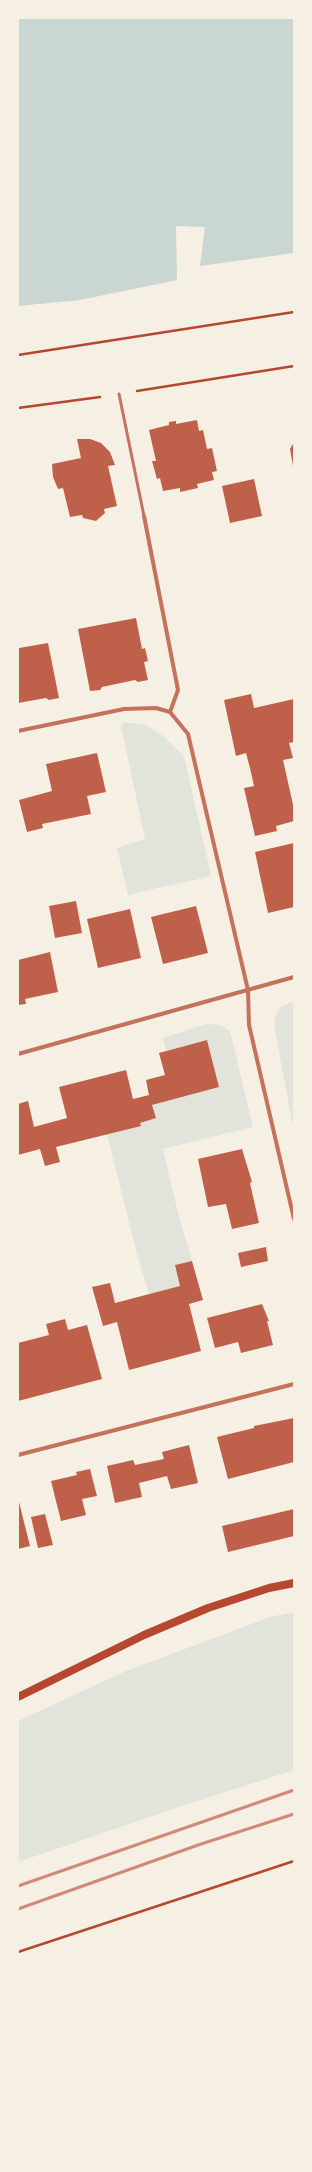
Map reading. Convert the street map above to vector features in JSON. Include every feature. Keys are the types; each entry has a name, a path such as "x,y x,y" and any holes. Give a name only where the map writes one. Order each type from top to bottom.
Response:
{"main road":[{"path":"18,1697 144,1635 208,1608 269,1588 294,1583"}],"street":[{"path":"144,516 178,690 170,712"},
{"path":"18,731 124,709 156,708 170,712 188,734 248,990 249,1024 294,1219"},
{"path":"18,1054 294,977"},
{"path":"18,1455 294,1384"}],"lane":[{"path":"119,394 144,516"}],"path":[{"path":"18,355 294,312"},
{"path":"18,408 119,394 294,366"},
{"path":"18,1952 294,1861"}],"shaded area":[{"path":"18,18 294,18 294,253 200,266 205,227 176,226 177,280 80,300 18,306"},
{"path":"123,722 146,725 163,736 184,756 211,876 128,895 117,848 145,839 121,726"},
{"path":"294,1002 294,1134 274,1024 278,1010 284,1005"},
{"path":"206,1024 220,1025 230,1031 253,1127 163,1149 178,1213 192,1261 175,1265 180,1286 149,1294 137,1254 107,1134 156,1118 152,1105 219,1087 207,1040 166,1051 163,1038"},
{"path":"294,1612 294,1770 185,1805 18,1862 18,1721 126,1671 270,1617"}],"building":[{"path":"197,420 199,431 203,430 207,449 212,448 217,471 212,472 214,480 197,484 198,488 180,492 180,488 163,491 160,478 157,479 152,461 156,461 149,430 169,425 169,422 176,421 176,424"},
{"path":"77,439 90,439 101,443 110,452 115,465 108,466 117,506 104,509 105,513 96,521 83,518 82,515 70,517 63,488 58,489 53,477 52,464 81,458"},
{"path":"294,442 294,466 293,466 290,449"},
{"path":"254,479 262,516 230,523 222,486"},
{"path":"136,618 142,649 145,648 148,661 144,662 148,680 138,682 135,680 102,687 100,690 90,691 78,629"},
{"path":"48,643 59,698 49,700 46,698 18,703 18,645 19,648"},
{"path":"251,694 254,708 294,699 294,742 289,743 293,758 283,760 294,809 294,821 276,826 277,831 255,836 244,788 254,786 250,768 246,753 236,756 224,700"},
{"path":"97,753 106,792 87,796 91,814 42,824 43,828 27,832 19,800 52,791 46,764"},
{"path":"294,843 294,907 268,913 255,852"},
{"path":"76,901 82,933 55,938 49,906"},
{"path":"196,906 208,953 163,964 151,917"},
{"path":"130,909 141,958 98,968 87,919"},
{"path":"50,952 58,992 25,999 26,1004 18,1005 18,960"},
{"path":"207,1040 219,1087 152,1105 156,1118 140,1123 141,1126 56,1147 60,1162 45,1166 40,1149 18,1155 18,1104 28,1101 34,1127 67,1118 59,1087 126,1070 133,1099 149,1095 146,1080 165,1075 159,1053"},
{"path":"242,1149 252,1182 250,1183 259,1223 232,1229 226,1204 208,1207 198,1159"},
{"path":"266,1247 268,1261 241,1267 238,1253"},
{"path":"192,1261 203,1300 189,1304 201,1351 129,1370 117,1322 103,1326 92,1287 110,1283 115,1303 180,1286 175,1265"},
{"path":"262,1304 269,1321 267,1321 273,1345 241,1353 238,1342 215,1348 207,1318"},
{"path":"65,1319 68,1330 87,1325 102,1379 18,1401 18,1343 49,1335 46,1324"},
{"path":"294,1418 294,1462 228,1479 217,1437 254,1428 254,1426"},
{"path":"189,1445 198,1483 171,1489 167,1476 139,1483 142,1497 115,1503 107,1466 133,1460 135,1465 164,1459 162,1452"},
{"path":"90,1469 97,1496 82,1499 86,1515 61,1521 51,1481 77,1475 76,1472"},
{"path":"18,1498 30,1546 18,1549"},
{"path":"294,1509 294,1536 228,1552 222,1526"},
{"path":"45,1514 53,1545 38,1548 31,1517"}],"railway":[{"path":"18,1886 294,1790"},
{"path":"18,1909 201,1844 294,1814"}]}
